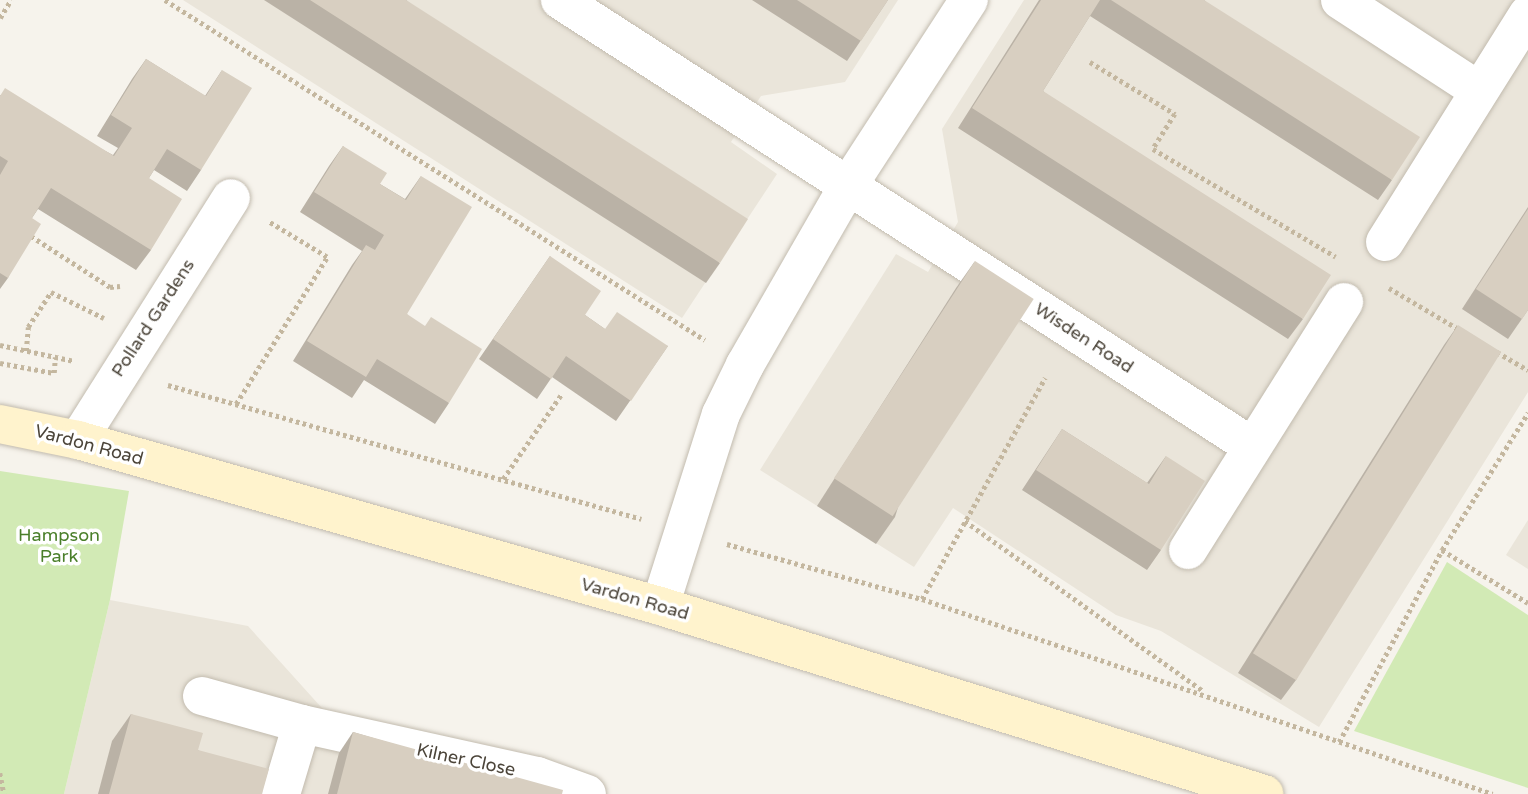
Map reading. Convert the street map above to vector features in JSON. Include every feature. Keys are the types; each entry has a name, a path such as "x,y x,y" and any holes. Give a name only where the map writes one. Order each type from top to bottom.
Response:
{"street":[{"name":"Wisden Road","path":"561,0 1250,445"},
{"path":"660,606 718,425 745,365 848,186 969,0"},
{"path":"1340,0 1478,90"},
{"path":"1385,242 1528,14"},
{"name":"Pollard Gardens","path":"78,440 118,371 231,198"},
{"path":"1188,550 1250,445 1344,302"},
{"name":"Vardon Road","path":"0,424 78,440 660,606 1264,794"},
{"name":"Kilner Close","path":"202,696 302,724 537,776 587,794"},
{"path":"281,794 302,724"}],"path":[{"path":"0,18 11,0"},
{"path":"165,0 745,365"},
{"path":"1090,62 1175,114 1153,149 1341,260"},
{"path":"231,198 327,257 236,404"},
{"path":"21,229 110,286 124,286"},
{"path":"1376,280 1469,335"},
{"path":"26,351 28,327 51,292 112,322"},
{"path":"0,345 118,371 644,520"},
{"path":"1493,349 1528,370"},
{"path":"0,363 54,373 55,357"},
{"path":"922,598 1045,378"},
{"path":"503,479 561,395"},
{"path":"1339,742 1442,550 1528,413"},
{"path":"965,521 1205,692"},
{"path":"716,541 922,598 1205,692 1339,742 1493,794"},
{"path":"1442,550 1528,603"},
{"path":"0,773 4,794"}],"shaded area":[{"path":"183,0 898,0 845,82 761,96 731,142 777,174 682,318"},
{"path":"1024,0 1528,0 1528,392 1319,727 1161,631 1116,615 953,508 914,567 760,470 896,254 928,272 958,222 942,129"},
{"path":"1528,520 1528,569 1506,555"},
{"path":"110,600 248,626 358,748 521,794 64,794"}],"green space":[{"name":"Hampson Park","path":"0,471 129,491 110,600 64,794 0,794"},
{"path":"1447,562 1528,615 1528,788 1354,731"}],"building":[{"path":"310,0 406,0 748,219 720,263"},
{"path":"797,0 888,0 861,41"},
{"path":"1041,0 1100,0 1043,91 1331,275 1303,319 972,108"},
{"path":"1111,0 1204,0 1420,137 1392,180"},
{"path":"146,59 206,96 222,70 252,88 201,170 167,149 149,178 182,199 151,250 51,188 32,218 41,224 8,278 0,273 0,175 8,161 0,156 0,96 5,88 114,156 132,128 111,115"},
{"path":"343,146 387,173 380,184 406,200 421,176 472,207 407,314 425,326 431,317 482,349 449,403 377,359 366,377 307,341 366,245 375,250 384,235 314,192"},
{"path":"1528,209 1528,310 1522,319 1476,289"},
{"path":"550,256 601,291 585,315 605,329 617,312 668,346 631,401 566,356 551,379 493,339"},
{"path":"975,261 1034,299 893,516 834,478"},
{"path":"1458,325 1501,352 1296,680 1253,653"},
{"path":"1062,429 1149,484 1166,456 1205,481 1161,550 1036,470"},
{"path":"131,714 203,733 198,750 269,769 262,794 109,794"},
{"path":"353,732 563,790 562,794 337,794"}]}
